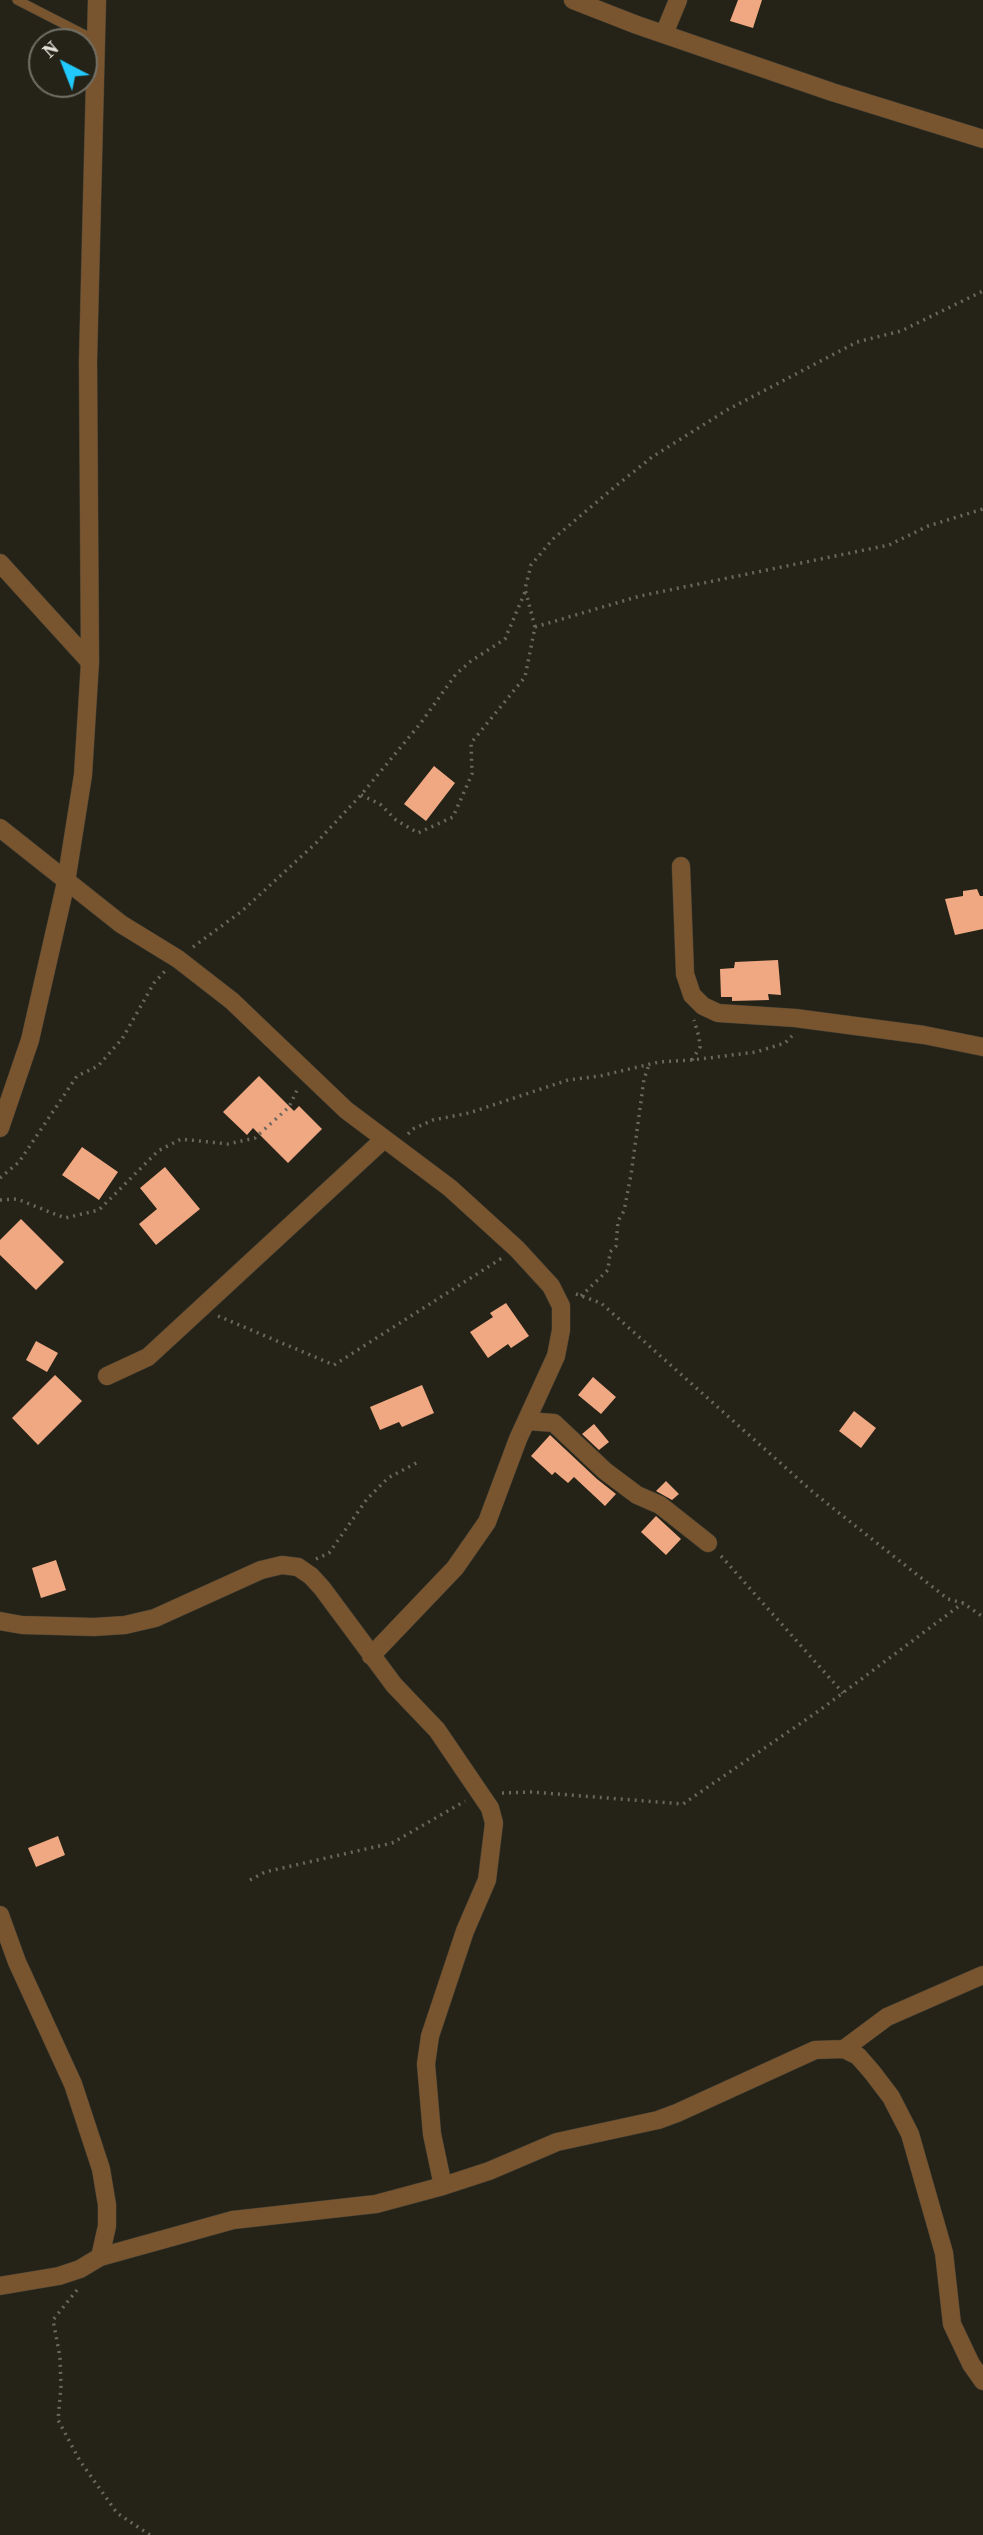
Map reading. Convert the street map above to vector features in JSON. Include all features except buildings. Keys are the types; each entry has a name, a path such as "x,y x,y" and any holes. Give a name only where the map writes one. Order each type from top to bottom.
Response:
{"street":[{"path":"96,28 97,0"},
{"path":"573,0 832,92 983,139"},
{"path":"664,34 678,0"},
{"path":"0,1128 30,1040 66,882 83,775 90,662 88,361 94,98"},
{"path":"0,563 90,662"},
{"path":"0,828 121,924 178,959 232,1001 346,1110 450,1188 517,1249 551,1286 561,1306 561,1330 556,1356 495,1504 477,1539 455,1568 371,1656"},
{"path":"681,866 685,974 692,995 703,1006 718,1013 795,1018 924,1035 983,1047"},
{"path":"107,1377 148,1357 388,1144"},
{"path":"527,1421 554,1423 605,1471 637,1494 660,1505 708,1543"},
{"path":"0,1621 22,1625 125,1625 155,1618 261,1570 282,1565 298,1567 322,1588 394,1685 437,1730 489,1808 494,1823 487,1880 465,1931 430,2036 426,2064 432,2134 443,2186"},
{"path":"0,1915 17,1962 73,2084 101,2169 107,2205 107,2227 100,2257"},
{"path":"844,2049 887,2017 983,1975"},
{"path":"0,2286 59,2276 100,2257 233,2220 376,2204 443,2186 489,2171 557,2142 658,2120 815,2050 844,2049 858,2056 891,2096 910,2134 944,2253 952,2324 960,2344 983,2381"}],"lane":[{"path":"17,0 72,28"}],"path":[{"path":"0,1178 19,1162 77,1076 98,1066 122,1039 153,983 178,959 242,911 316,843 361,795 420,724 456,674 505,639 525,592 531,565 553,539 652,457 727,410 856,342 901,331 983,291"},
{"path":"535,627 640,596 888,545 928,526 983,509"},
{"path":"361,795 380,804 397,820 418,833 453,817 472,774 471,743 525,677 535,627 525,592"},
{"path":"692,995 692,1013 700,1048 692,1060"},
{"path":"388,1144 433,1121 469,1113 568,1080 659,1062 756,1052 785,1043 797,1032"},
{"path":"561,1306 582,1296 608,1270 610,1252 616,1246 618,1221 624,1211 644,1079 649,1065"},
{"path":"0,1200 17,1199 65,1218 99,1210 158,1151 181,1139 228,1144 255,1138 289,1107 306,1071"},
{"path":"200,1309 334,1365 517,1249"},
{"path":"551,1286 601,1303 824,1501 948,1599 963,1603 983,1617"},
{"path":"298,1567 329,1553 367,1499 388,1478 418,1462"},
{"path":"708,1543 844,1693"},
{"path":"250,1880 265,1872 392,1843 479,1793 532,1792 683,1804 844,1693 963,1603"},
{"path":"77,2289 53,2320 60,2357 58,2420 80,2461 117,2513 150,2535"}]}
